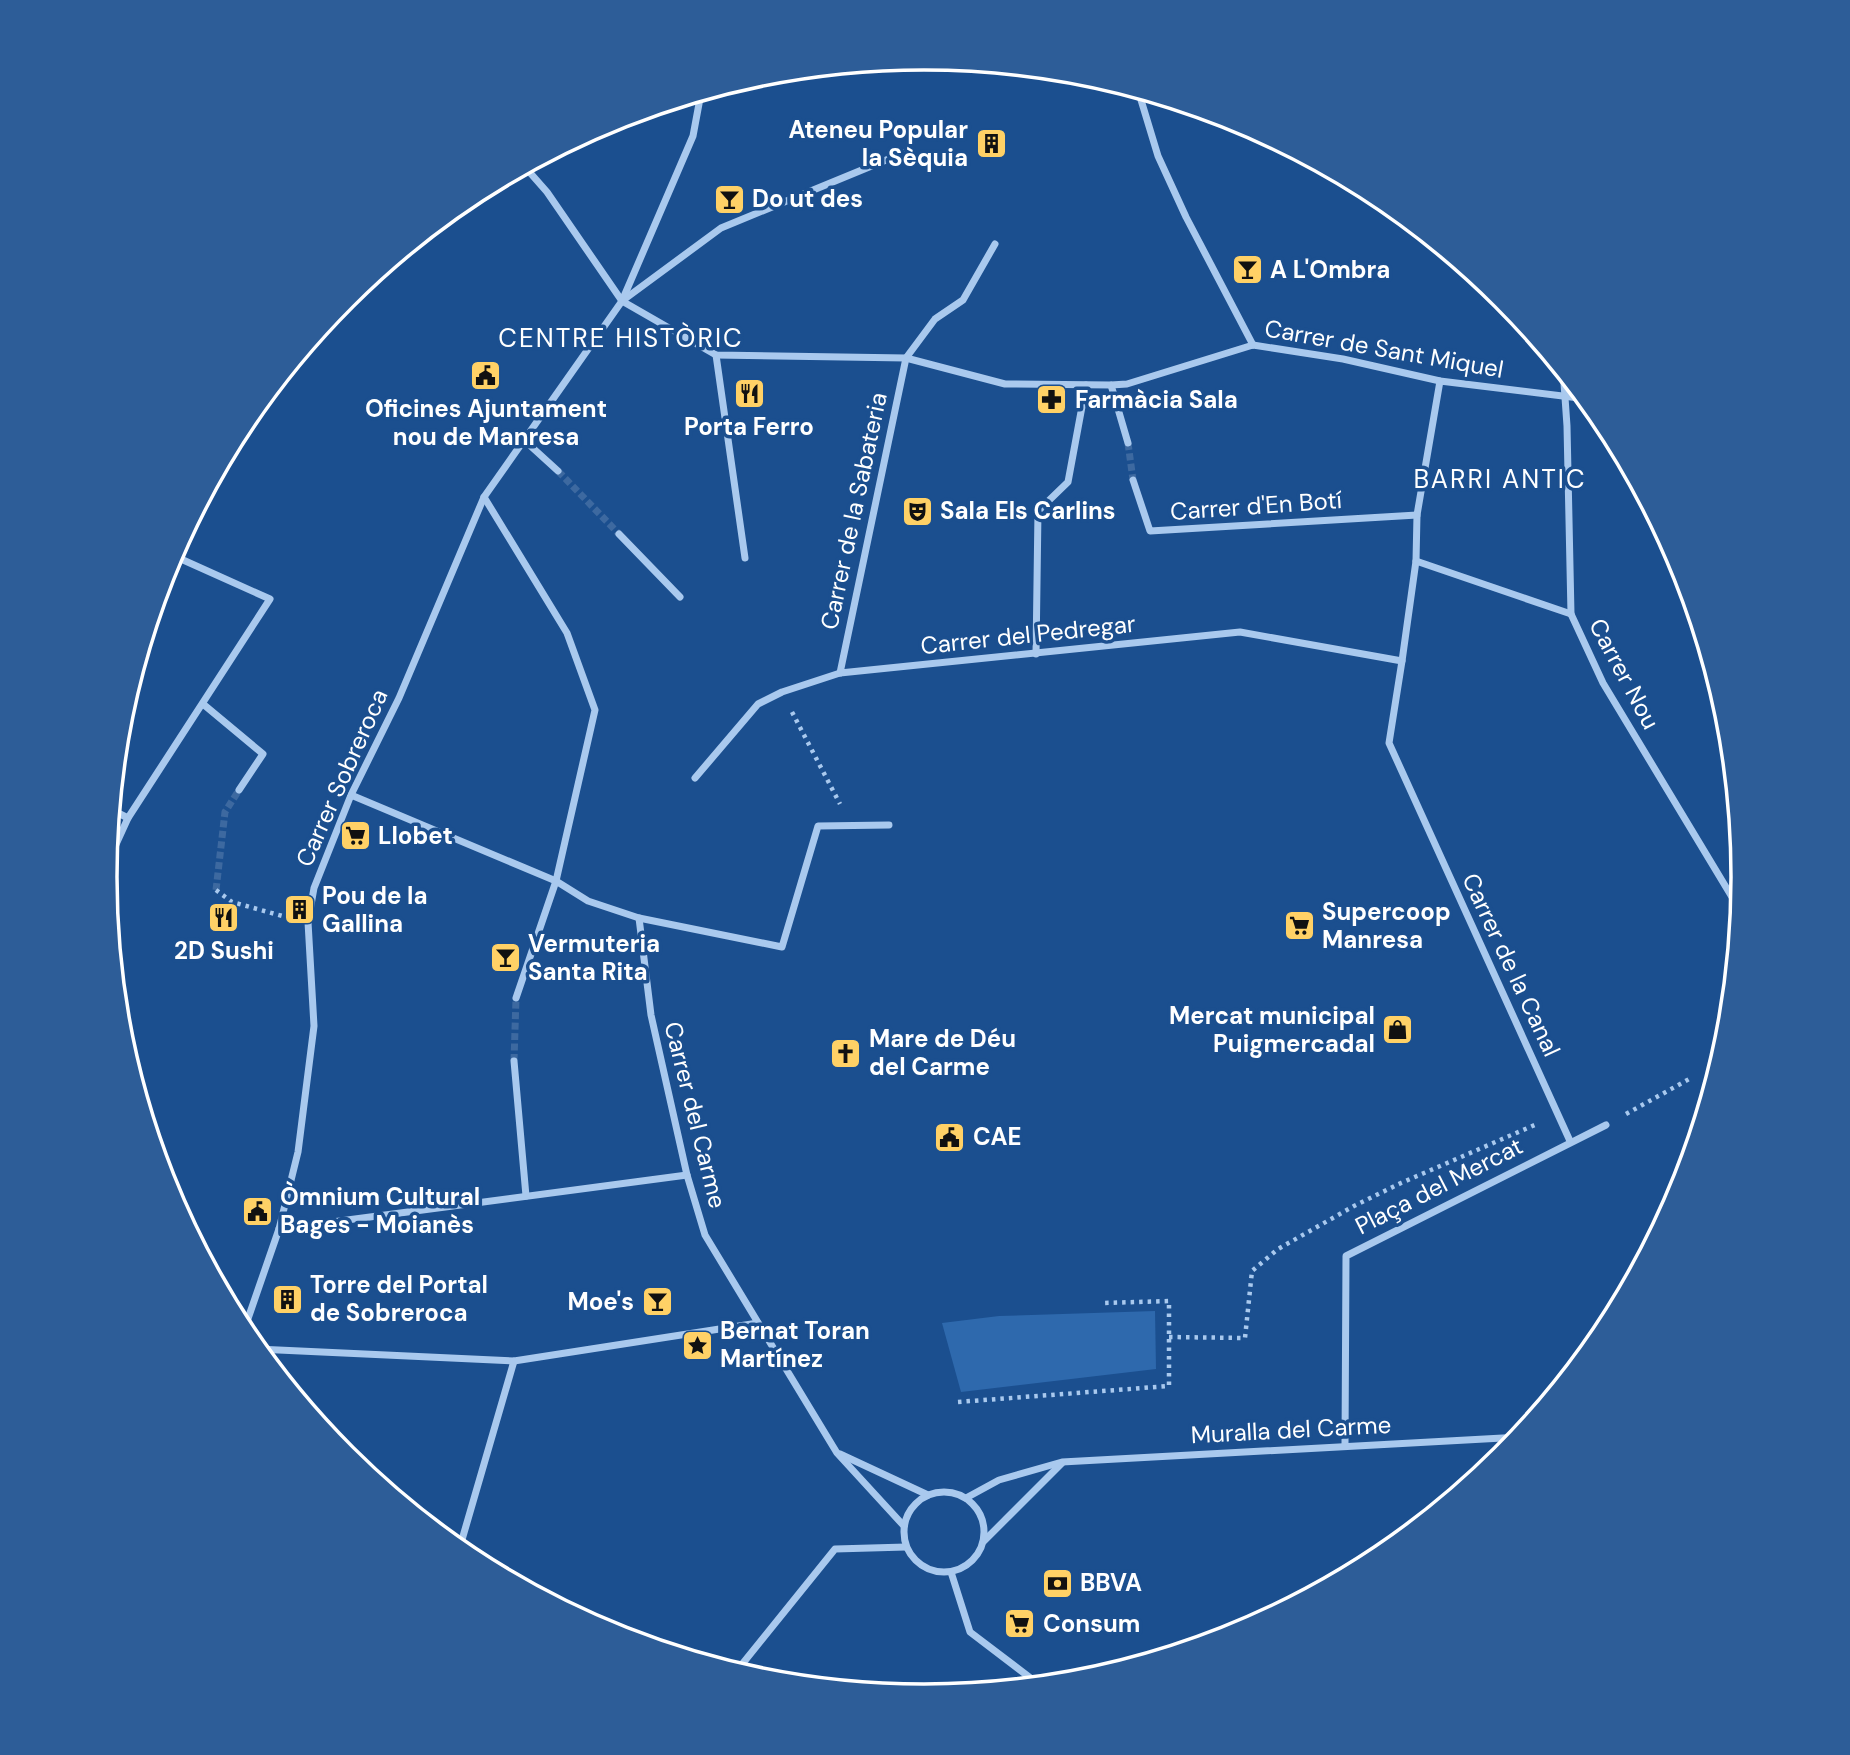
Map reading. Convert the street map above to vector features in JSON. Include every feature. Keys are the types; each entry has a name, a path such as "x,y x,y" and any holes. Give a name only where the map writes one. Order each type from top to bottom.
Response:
{"street":[{"path":"1141,100 1158,156 1186,217 1253,345"},
{"path":"622,302 693,136 699,103"},
{"path":"622,302 721,228 908,151"},
{"path":"530,173 547,192 622,302 716,355 745,558"},
{"path":"906,358 935,319 963,300 995,244"},
{"name":"Carrer Sobreroca","path":"248,1317 279,1229 298,1152 314,1026 308,922 314,888 351,795 398,698 484,497 622,302"},
{"name":"Carrer de Sant Miquel","path":"716,355 906,358 1005,384 1111,385 1127,384 1253,345 1343,359 1440,382 1574,397"},
{"name":"Carrer de la Sabateria","path":"840,673 906,358"},
{"name":"Carrer de la Canal","path":"1440,382 1415,529 1416,561 1389,743 1570,1142"},
{"name":"Carrer Nou","path":"1565,384 1571,614 1603,683 1732,896"},
{"path":"1036,654 1038,511 1068,482 1086,385"},
{"path":"1111,385 1128,443"},
{"path":"524,440 558,471"},
{"name":"Carrer d'En Botí","path":"1133,480 1150,531 1417,515"},
{"path":"484,497 567,633 595,710 556,881 516,998"},
{"path":"619,534 680,597"},
{"path":"118,839 128,818 270,599 183,560"},
{"path":"1416,561 1571,614"},
{"name":"Carrer del Pedregar","path":"695,778 758,704 782,692 840,673 1240,632 1402,661"},
{"path":"203,704 263,754 239,790"},
{"path":"351,795 556,881 588,901 639,918 782,947 818,826 889,825"},
{"path":"120,814 128,818"},
{"name":"Carrer del Carme","path":"639,918 652,1015 687,1175 705,1235 837,1453 904,1526"},
{"path":"514,1061 526,1196"},
{"path":"1570,1142 1606,1125"},
{"name":"Plaça del Mercat","path":"1345,1446 1346,1256 1570,1142"},
{"path":"279,1229 687,1175"},
{"path":"270,1350 514,1361 758,1323"},
{"path":"461,1538 514,1361"},
{"name":"Muralla del Carme","path":"967,1499 999,1480 1062,1462 1506,1438"},
{"path":"837,1453 928,1495"},
{"path":"984,1542 985,1529 976,1507 954,1493 941,1491 928,1495 912,1507 906,1516 904,1537 912,1557 930,1570 951,1572 975,1558 984,1542 1062,1462"},
{"path":"742,1663 835,1549 906,1547"},
{"path":"951,1572 970,1632 1030,1678"}],"path":[{"path":"782,692 852,826"},
{"path":"216,890 232,902 308,922"},
{"path":"1606,1125 1709,1068"},
{"path":"1169,1337 1245,1338 1252,1271 1278,1249 1401,1183 1533,1126"},
{"path":"958,1402 1169,1386 1169,1301 1103,1303"}],"shaded area":[{"path":"1155,1311 1156,1369 961,1392 942,1323 999,1316"}],"tunnel":[{"path":"1128,443 1133,480"},
{"path":"558,471 619,534"},
{"path":"216,890 225,812 239,790"},
{"path":"514,1061 516,998"}],"place":[{"name":"Ateneu Popular la Sèquia","path":"991,144"},
{"name":"Do ut des","path":"729,199"},
{"name":"A L'Ombra","path":"1247,270"},
{"name":"Oficines Ajuntament nou de Manresa","path":"486,375"},
{"name":"Porta Ferro","path":"749,393"},
{"name":"Farmàcia Sala","path":"1052,400"},
{"name":"Sala Els Carlins","path":"917,511"},
{"name":"Llobet","path":"355,836"},
{"name":"Pou de la Gallina","path":"299,910"},
{"name":"2D Sushi","path":"224,917"},
{"name":"Supercoop Manresa","path":"1299,926"},
{"name":"Vermuteria Santa Rita","path":"505,958"},
{"name":"Mercat municipal Puigmercadal","path":"1398,1030"},
{"name":"Mare de Déu del Carme","path":"846,1053"},
{"name":"CAE","path":"950,1137"},
{"name":"Òmnium Cultural Bages - Moianès","path":"257,1211"},
{"name":"Torre del Portal de Sobreroca","path":"287,1299"},
{"name":"Moe's","path":"657,1302"},
{"name":"Bernat Toran Martínez","path":"697,1345"},
{"name":"BBVA","path":"1057,1583"},
{"name":"Consum","path":"1020,1624"}],"district":[{"name":"CENTRE HISTÒRIC","path":"621,338"},
{"name":"BARRI ANTIC","path":"1500,479"}]}
